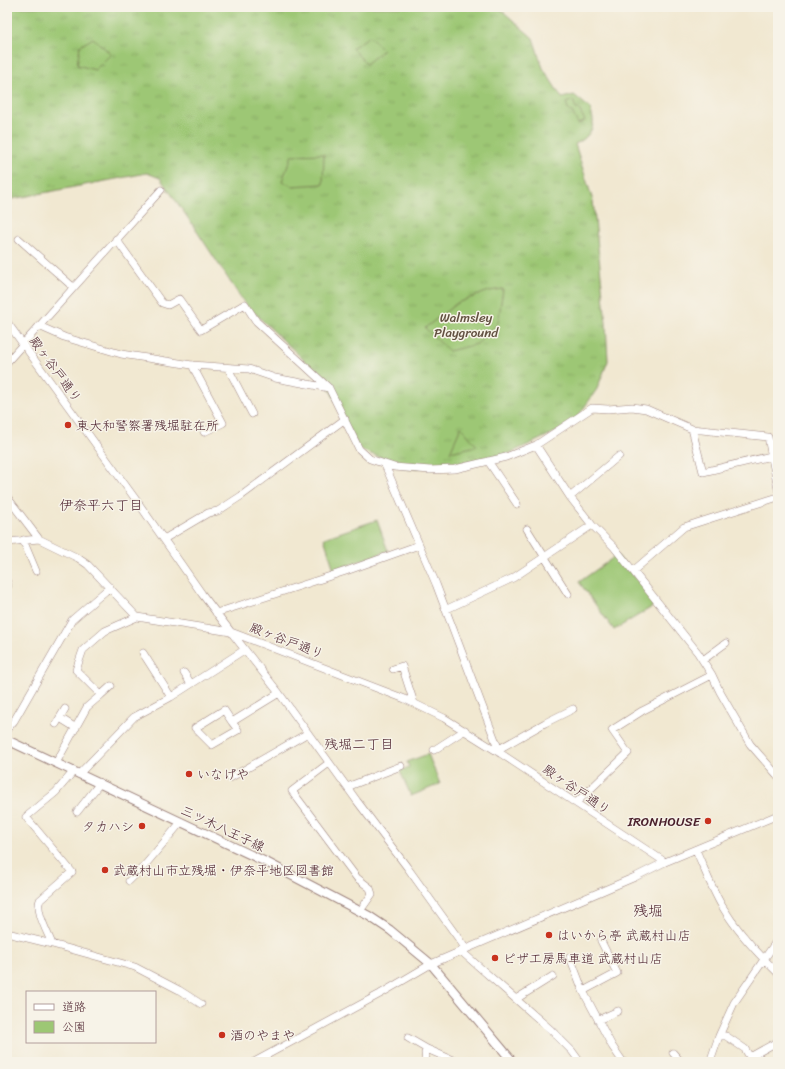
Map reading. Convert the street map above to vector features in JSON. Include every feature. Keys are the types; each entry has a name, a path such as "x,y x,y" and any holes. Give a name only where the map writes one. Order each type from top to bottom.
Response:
{"main road":[{"name":"三ツ木八王子線","path":"7,740 268,863 360,911 390,930 431,964 514,1062"}],"street":[{"path":"7,362 161,190"},
{"path":"19,239 73,287"},
{"path":"116,239 162,303 168,305 179,299 201,330 245,304 256,321 329,388 361,452 370,459 394,467 408,469 455,469 506,457 536,445 592,408 608,409 632,407 646,409 692,429 768,436 778,488"},
{"name":"殿ヶ谷戸通り","path":"7,322 231,632 414,703 465,730 500,751 665,862"},
{"path":"39,326 64,337 121,354 192,365 249,369 275,378 329,388"},
{"path":"192,365 223,423 204,432"},
{"path":"228,368 252,414"},
{"path":"164,540 208,513 218,511 241,496 344,419"},
{"path":"692,429 703,472 772,456"},
{"path":"536,445 570,497 592,525 610,542 634,571 703,660 750,744 778,776"},
{"path":"570,497 619,456"},
{"path":"488,461 517,504"},
{"path":"385,464 447,610 500,751 545,723 573,709"},
{"path":"7,497 39,539 88,565 137,617"},
{"path":"634,571 684,527 778,497"},
{"path":"447,610 513,578 592,525"},
{"path":"527,529 568,594"},
{"path":"7,542 39,539"},
{"path":"23,540 36,571"},
{"path":"216,613 346,571 419,545"},
{"path":"7,729 14,722 72,620 110,587"},
{"path":"101,695 76,670 83,650 105,631 137,617 231,632 279,693 329,763 407,867 464,950 559,1038 572,1051 580,1062"},
{"path":"703,660 726,643"},
{"path":"52,944 38,904 40,900 72,872 26,817 56,792 134,717 171,697 244,650"},
{"path":"143,653 171,697"},
{"path":"393,669 402,666 414,703"},
{"path":"184,673 191,684"},
{"path":"576,803 628,753 612,730 642,711 712,675"},
{"path":"56,763 87,708 111,686"},
{"path":"232,722 279,693"},
{"path":"65,709 58,721 76,728"},
{"path":"224,710 232,722 238,730 212,745 195,728 224,710"},
{"path":"434,750 465,730"},
{"path":"230,778 308,733"},
{"path":"329,763 292,791 357,878 370,888 372,894 360,911"},
{"path":"347,787 401,766"},
{"path":"77,812 100,784"},
{"path":"254,1062 380,994 431,964 665,862 778,815"},
{"path":"129,881 145,865 181,822"},
{"path":"696,850 722,906 743,936 778,973"},
{"path":"7,933 135,967 179,990 201,1004"},
{"path":"710,1062 719,1036 734,1003 778,939"},
{"path":"583,991 617,973 601,941"},
{"path":"570,957 583,991 623,1062"},
{"path":"516,999 553,976"},
{"path":"598,1020 618,1011"},
{"path":"719,1036 726,1036 745,1049 752,1059 776,1042 778,1045"},
{"path":"408,1038 427,1049 457,1062"},
{"path":"426,1062 427,1049"},
{"path":"673,1053 681,1062"}],"green space":[{"path":"7,7 498,7 533,38 543,68 562,98 574,95 590,108 593,122 591,130 584,139 575,144 593,201 606,322 608,361 597,389 577,418 558,431 497,459 408,469 359,449 329,388 301,357 245,304 160,178 147,173 7,200"},
{"path":"370,36 383,50 366,64 352,48"},
{"path":"93,38 111,54 95,70 77,65 80,46"},
{"path":"573,100 576,109 579,109 585,121 578,124 572,112 569,111 566,103"},
{"path":"324,154 323,184 292,186 282,181 292,155"},
{"name":"Walmsley Playground","path":"503,289 498,323 477,344 449,351 425,328 457,303 489,291"},
{"path":"461,427 477,446 450,452"},
{"path":"377,520 388,551 334,570 324,538"},
{"path":"617,555 657,604 614,630 579,582"},
{"path":"428,754 440,784 411,796 400,771 409,767 407,762"}],"place":[{"name":"東大和警察署残堀駐在所","path":"68,425"},
{"name":"いなげや","path":"189,774"},
{"name":"IRONHOUSE","path":"708,821"},
{"name":"タカハシ","path":"142,826"},
{"name":"武蔵村山市立残堀・伊奈平地区図書館","path":"105,870"},
{"name":"はいから亭 武蔵村山店","path":"549,935"},
{"name":"ピザ工房馬車道 武蔵村山店","path":"495,958"},
{"name":"酒のやまや","path":"222,1035"}],"district":[{"name":"伊奈平六丁目","path":"101,505"},
{"name":"残堀二丁目","path":"359,744"},
{"name":"残堀","path":"648,911"}]}
